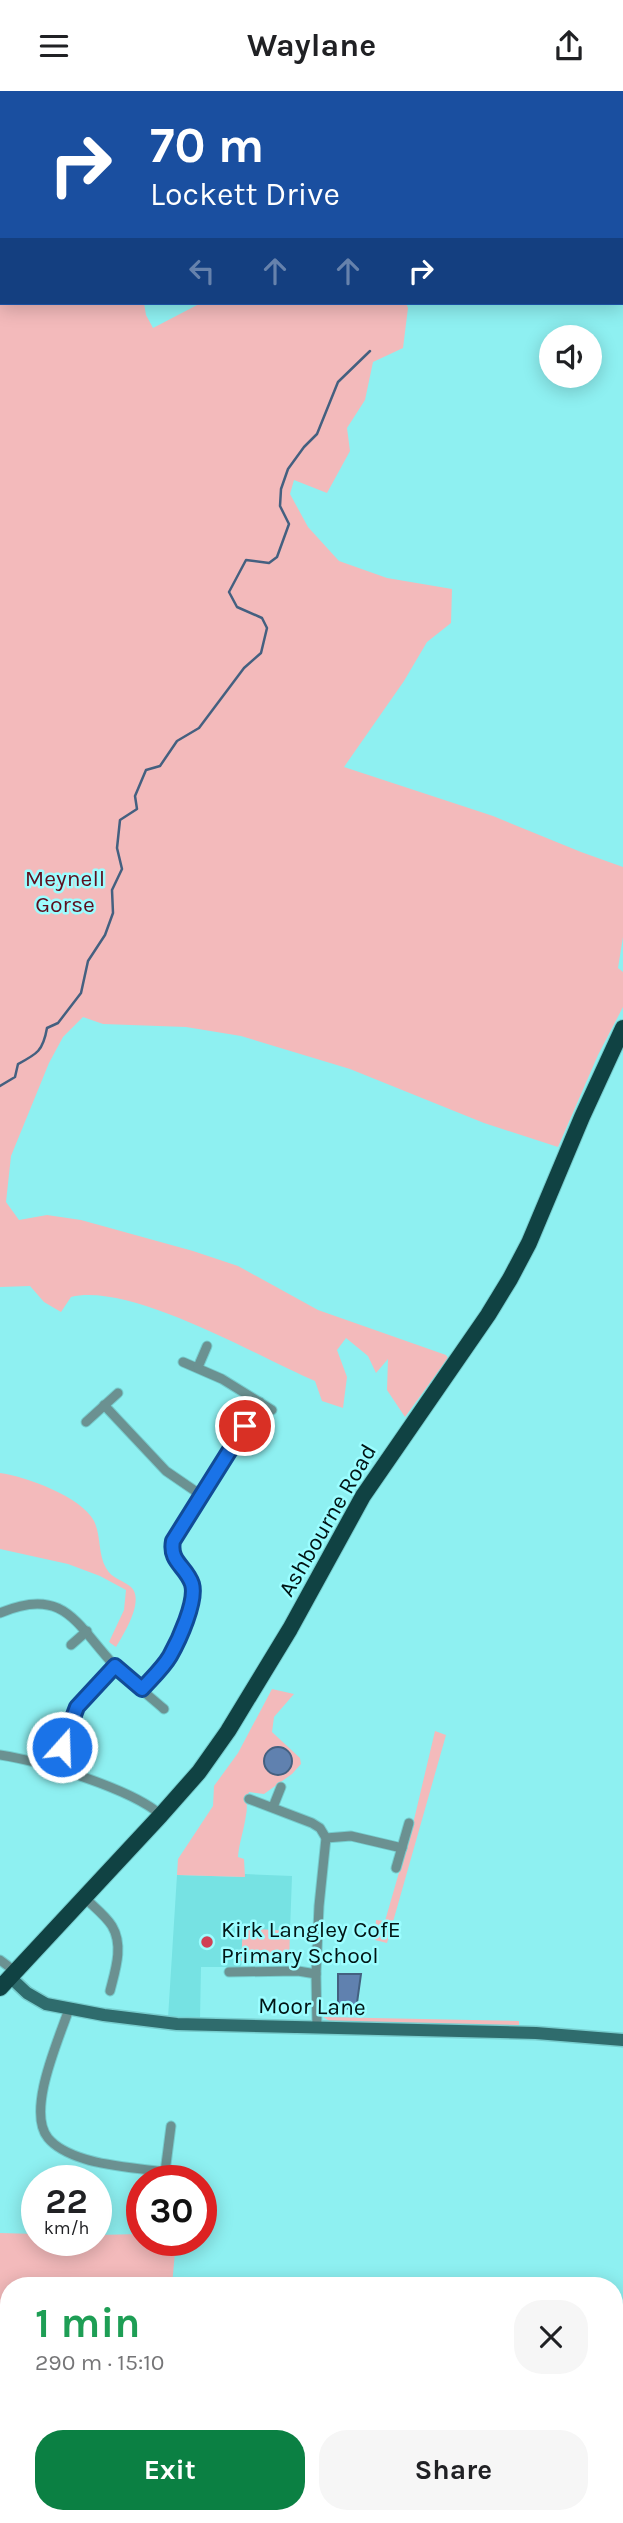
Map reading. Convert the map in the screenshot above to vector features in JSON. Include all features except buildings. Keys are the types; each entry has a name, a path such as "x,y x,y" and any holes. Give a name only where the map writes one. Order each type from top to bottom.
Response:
{"highway":[{"name":"Ashbourne Road","path":"9,1979 199,1772 228,1731 290,1629 363,1496 500,1296 529,1243 623,1028"}],"main road":[{"name":"Moor Lane","path":"9,1979 46,2004 177,2024 536,2033 623,2040"}],"street":[{"path":"198,1367 207,1346"},
{"path":"183,1361 222,1379 272,1410"},
{"path":"86,1422 118,1393"},
{"path":"142,1689 171,1654 193,1593 191,1581 174,1559 172,1545 175,1536 260,1402"},
{"path":"104,1405 166,1471 201,1495"},
{"path":"0,1613 24,1604 36,1603 51,1606 78,1621 115,1666 164,1709"},
{"path":"71,1645 87,1632"},
{"path":"55,1769 77,1707 115,1666"},
{"path":"0,1755 55,1769 126,1794 161,1815"},
{"path":"273,1807 281,1787"},
{"path":"249,1799 312,1823 320,1828 326,1838 319,1906 317,2027"},
{"path":"397,1868 409,1823"},
{"path":"326,1838 351,1836 402,1848"},
{"path":"85,1898 112,1926 116,1939 118,1958 110,1991"},
{"path":"0,1960 9,1979"},
{"path":"229,1972 316,1973"},
{"path":"69,2009 40,2105 41,2122 47,2137 64,2150 87,2160 165,2172 171,2126"}],"shaded area":[{"path":"278,1747 288,1751 292,1761 288,1771 278,1775 268,1771 264,1761 268,1751"},
{"name":"Kirk Langley CofE Primary School","path":"245,1874 292,1876 290,1931 243,1929 241,1967 201,1967 200,2019 168,2018 177,1875 244,1877"},
{"path":"338,1974 361,1974 356,2010 338,2007"}],"green space":[{"name":"Meynell Gorse","path":"0,305 144,305 153,328 197,305 407,305 403,348 373,362 365,400 347,428 350,451 327,493 294,480 290,494 308,527 339,561 387,578 452,589 451,623 427,642 404,681 344,767 493,816 623,867 623,937 618,968 623,972 623,1007 598,1055 558,1147 484,1123 350,1069 241,1036 186,1027 103,1024 83,1017 63,1037 49,1063 11,1156 6,1202 19,1220 47,1215 81,1220 193,1251 238,1266 318,1310 446,1355 448,1358 405,1417 387,1390 388,1359 376,1373 368,1356 346,1338 337,1350 347,1377 343,1408 322,1401 315,1381 228,1339 159,1310 96,1295 71,1297 61,1312 44,1302 30,1286 0,1287"},
{"path":"0,1473 24,1478 66,1496 88,1512 94,1521 106,1568 135,1593 132,1617 116,1647 109,1642 124,1610 126,1590 100,1576 68,1564 0,1549"},
{"path":"272,1689 294,1694 274,1717 272,1732 300,1758 301,1764 264,1794 249,1792 238,1857 244,1859 245,1877 177,1875 178,1859 213,1806 214,1786 238,1753"},
{"path":"435,1731 446,1735 387,1943 375,1940 376,1920 385,1921 413,1824"},
{"path":"243,1928 290,1931 289,1963 241,1961"},
{"path":"323,2017 519,2021 519,2029 336,2025"},
{"path":"0,2233 21,2234 21,2256 112,2256 112,2235 126,2234 126,2256 175,2256 173,2277 0,2277"}],"waterway":[{"path":"0,1086 15,1077 18,1064 38,1051 47,1028 58,1023 81,993 88,961 105,935 113,913 112,890 122,869 117,848 120,820 137,809 135,796 146,770 160,766 177,741 199,728 244,668 261,653 267,628 262,618 237,607 229,592 246,560 269,563 277,557 289,524 280,506 281,489 288,469 317,434 338,382 370,351"}],"place":[{"name":"Kirk Langley CofE Primary School","path":"207,1942"}],"route":[{"path":"62,1747 77,1707 115,1666 142,1689 171,1654 183,1628 193,1593 188,1575 174,1559 173,1541 245,1426"}]}
